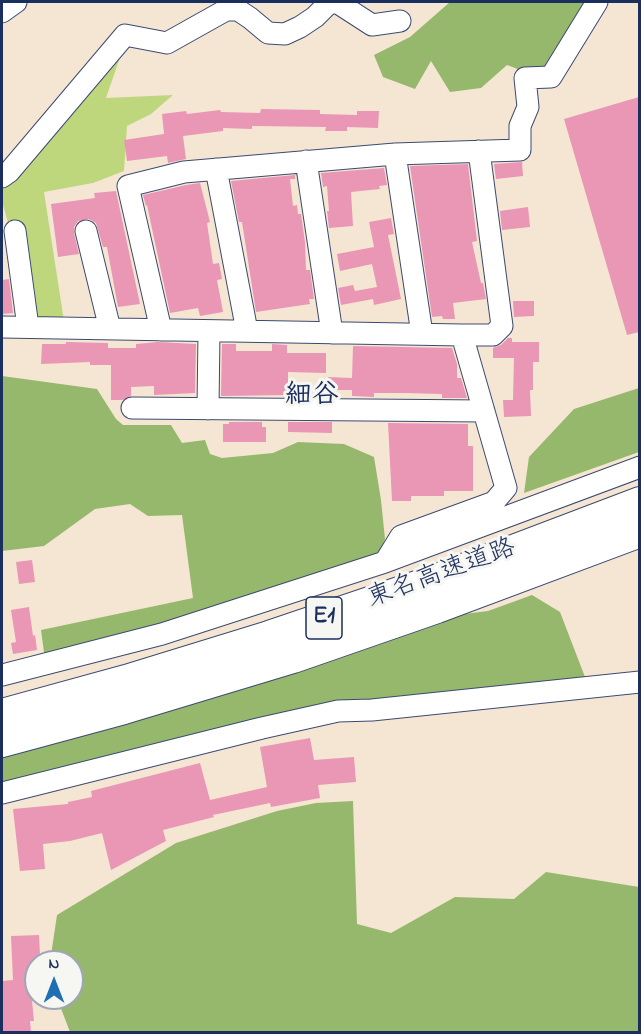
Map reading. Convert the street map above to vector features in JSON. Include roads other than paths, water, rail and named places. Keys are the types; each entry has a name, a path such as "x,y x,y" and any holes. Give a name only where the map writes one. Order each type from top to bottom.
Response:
{"highway":[{"name":"東名高速道路","path":"2,714 126,680 269,636 429,582 639,502"},
{"name":"東名高速道路","path":"2,742 124,709 293,658 437,608 639,532"}],"street":[{"path":"2,12 16,2"},
{"path":"161,330 128,186 183,172 395,154 520,150 520,126 528,107 525,78 551,77 597,2"},
{"path":"2,177 9,172 125,35 167,43 226,10 238,10 268,33 285,34 315,17 329,3 338,3 372,25 400,21"},
{"path":"2,327 493,335 502,326 479,151"},
{"path":"395,154 422,334"},
{"path":"306,161 332,333"},
{"path":"216,169 248,331"},
{"path":"15,231 28,327"},
{"path":"86,231 110,329"},
{"path":"208,409 209,331"},
{"path":"385,562 401,536 494,502 506,488 462,335"},
{"path":"132,408 484,411"},
{"path":"2,675 162,634 385,562 639,467"},
{"path":"2,793 338,711 372,710 639,682"}],"district":[{"name":"細谷","path":"312,398"}]}
